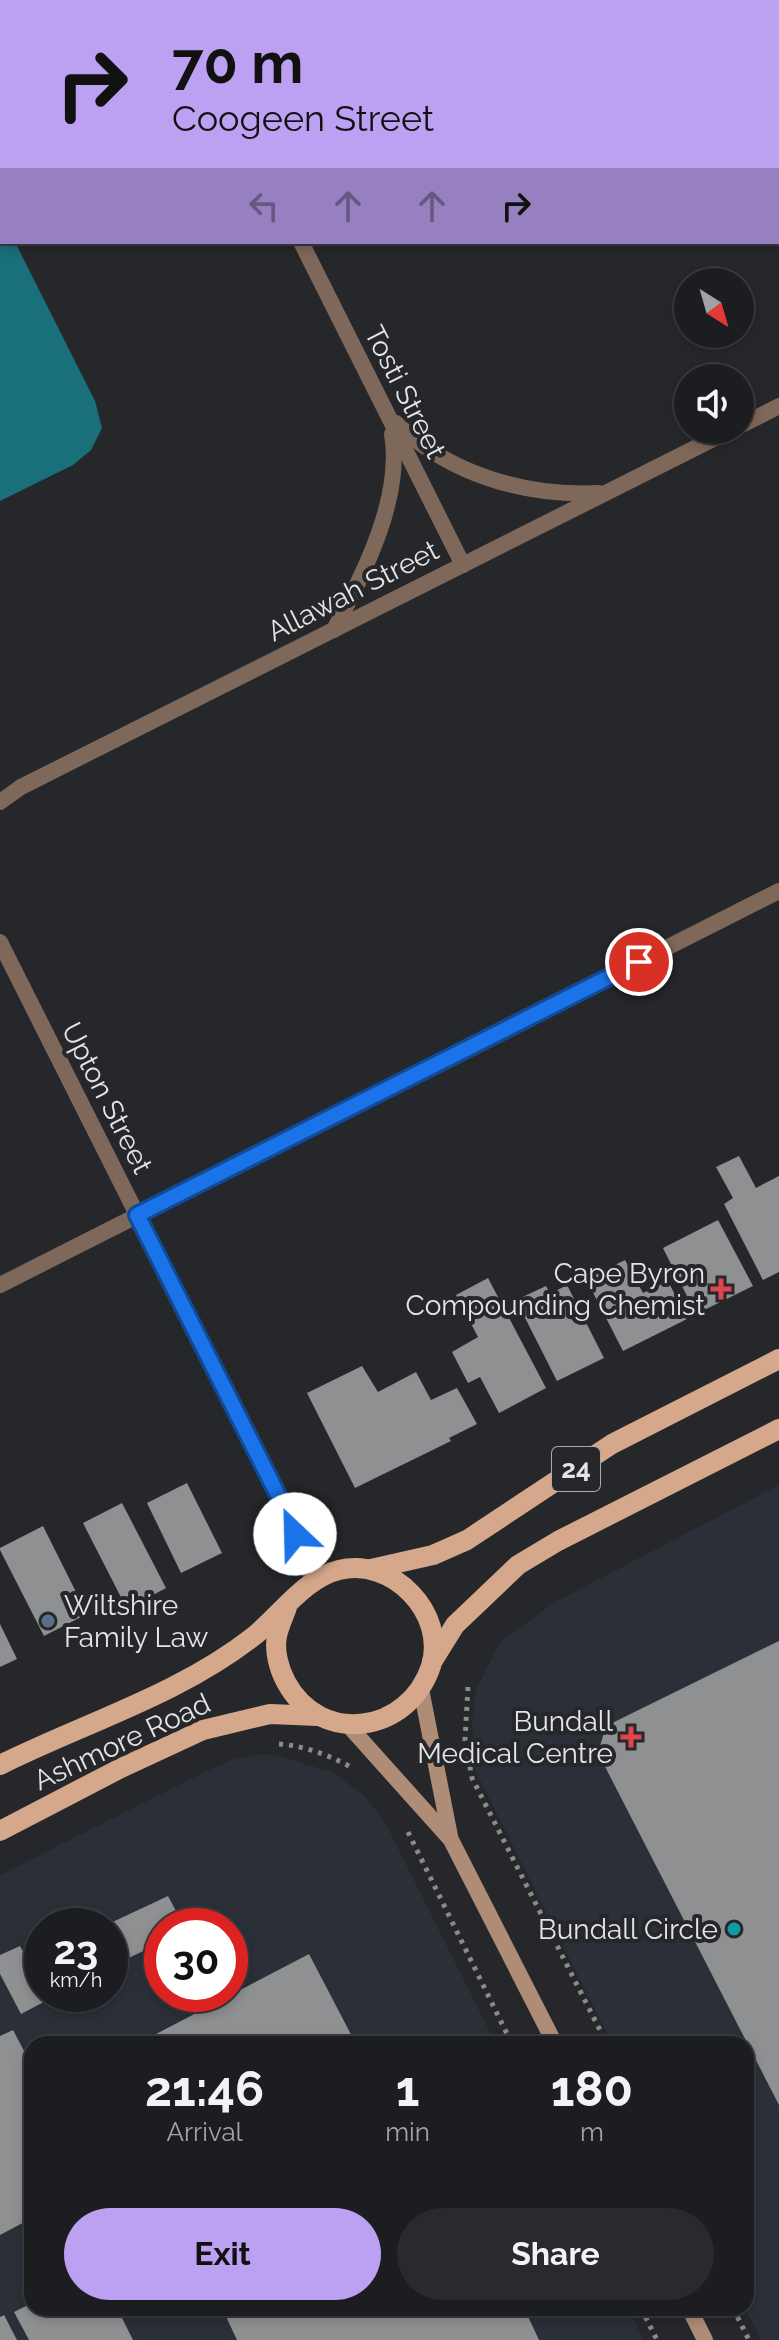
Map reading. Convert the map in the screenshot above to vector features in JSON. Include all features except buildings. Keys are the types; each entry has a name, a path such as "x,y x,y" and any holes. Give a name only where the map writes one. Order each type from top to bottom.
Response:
{"main road":[{"name":"24","path":"779,1359 612,1444 467,1540 433,1555 371,1569 341,1569 313,1580 287,1607 277,1637 279,1668 294,1696 318,1716 348,1725 376,1722 401,1709 421,1689 432,1662 455,1625 518,1565 558,1541 779,1429"},
{"name":"24","path":"371,1569 400,1581 421,1603 432,1632 432,1662"},
{"name":"Ashmore Road","path":"0,1765 199,1673 253,1636 287,1607"},
{"name":"Ashmore Road","path":"0,1831 119,1769 203,1730 270,1714 318,1716"}],"street":[{"name":"Tosti Street","path":"302,244 463,565"},
{"path":"754,419 779,406"},
{"path":"386,413 416,441 441,458 482,476 538,490 607,492"},
{"path":"334,630 370,554 386,504 393,471 394,446 386,413"},
{"name":"Allawah Street","path":"0,802 21,787 703,444"},
{"path":"0,1285 779,891"},
{"name":"Upton Street","path":"0,942 286,1511 313,1580"},
{"path":"421,1689 451,1840"},
{"path":"348,1725 451,1840 551,2036"},
{"path":"693,2316 705,2340"}],"path":[{"path":"468,1687 465,1740 472,1778 603,2036"},
{"path":"266,1744 293,1746 326,1754 354,1768"},
{"path":"402,1821 508,2036"},
{"path":"645,2316 657,2340"},
{"path":"737,2316 749,2340"}],"shaded area":[{"path":"779,1485 779,2340 761,2340 749,2316 754,2316 754,2036 608,2036 475,1770 472,1721 476,1690 500,1642 555,1602"},
{"path":"274,1755 332,1772 365,1796 386,1824 492,2036 24,2036 24,2316 632,2316 644,2340 0,2340 0,1875 234,1759"}],"water":[{"path":"0,244 16,244 95,401 102,428 91,450 73,465 0,501"}],"place":[{"name":"Cape Byron Compounding Chemist","path":"721,1289"},
{"name":"Wiltshire Family Law","path":"48,1621"},
{"name":"Bundall Medical Centre","path":"631,1737"},
{"name":"Bundall Circle","path":"734,1929"}],"route":[{"path":"295,1534 137,1215 639,962"}]}
